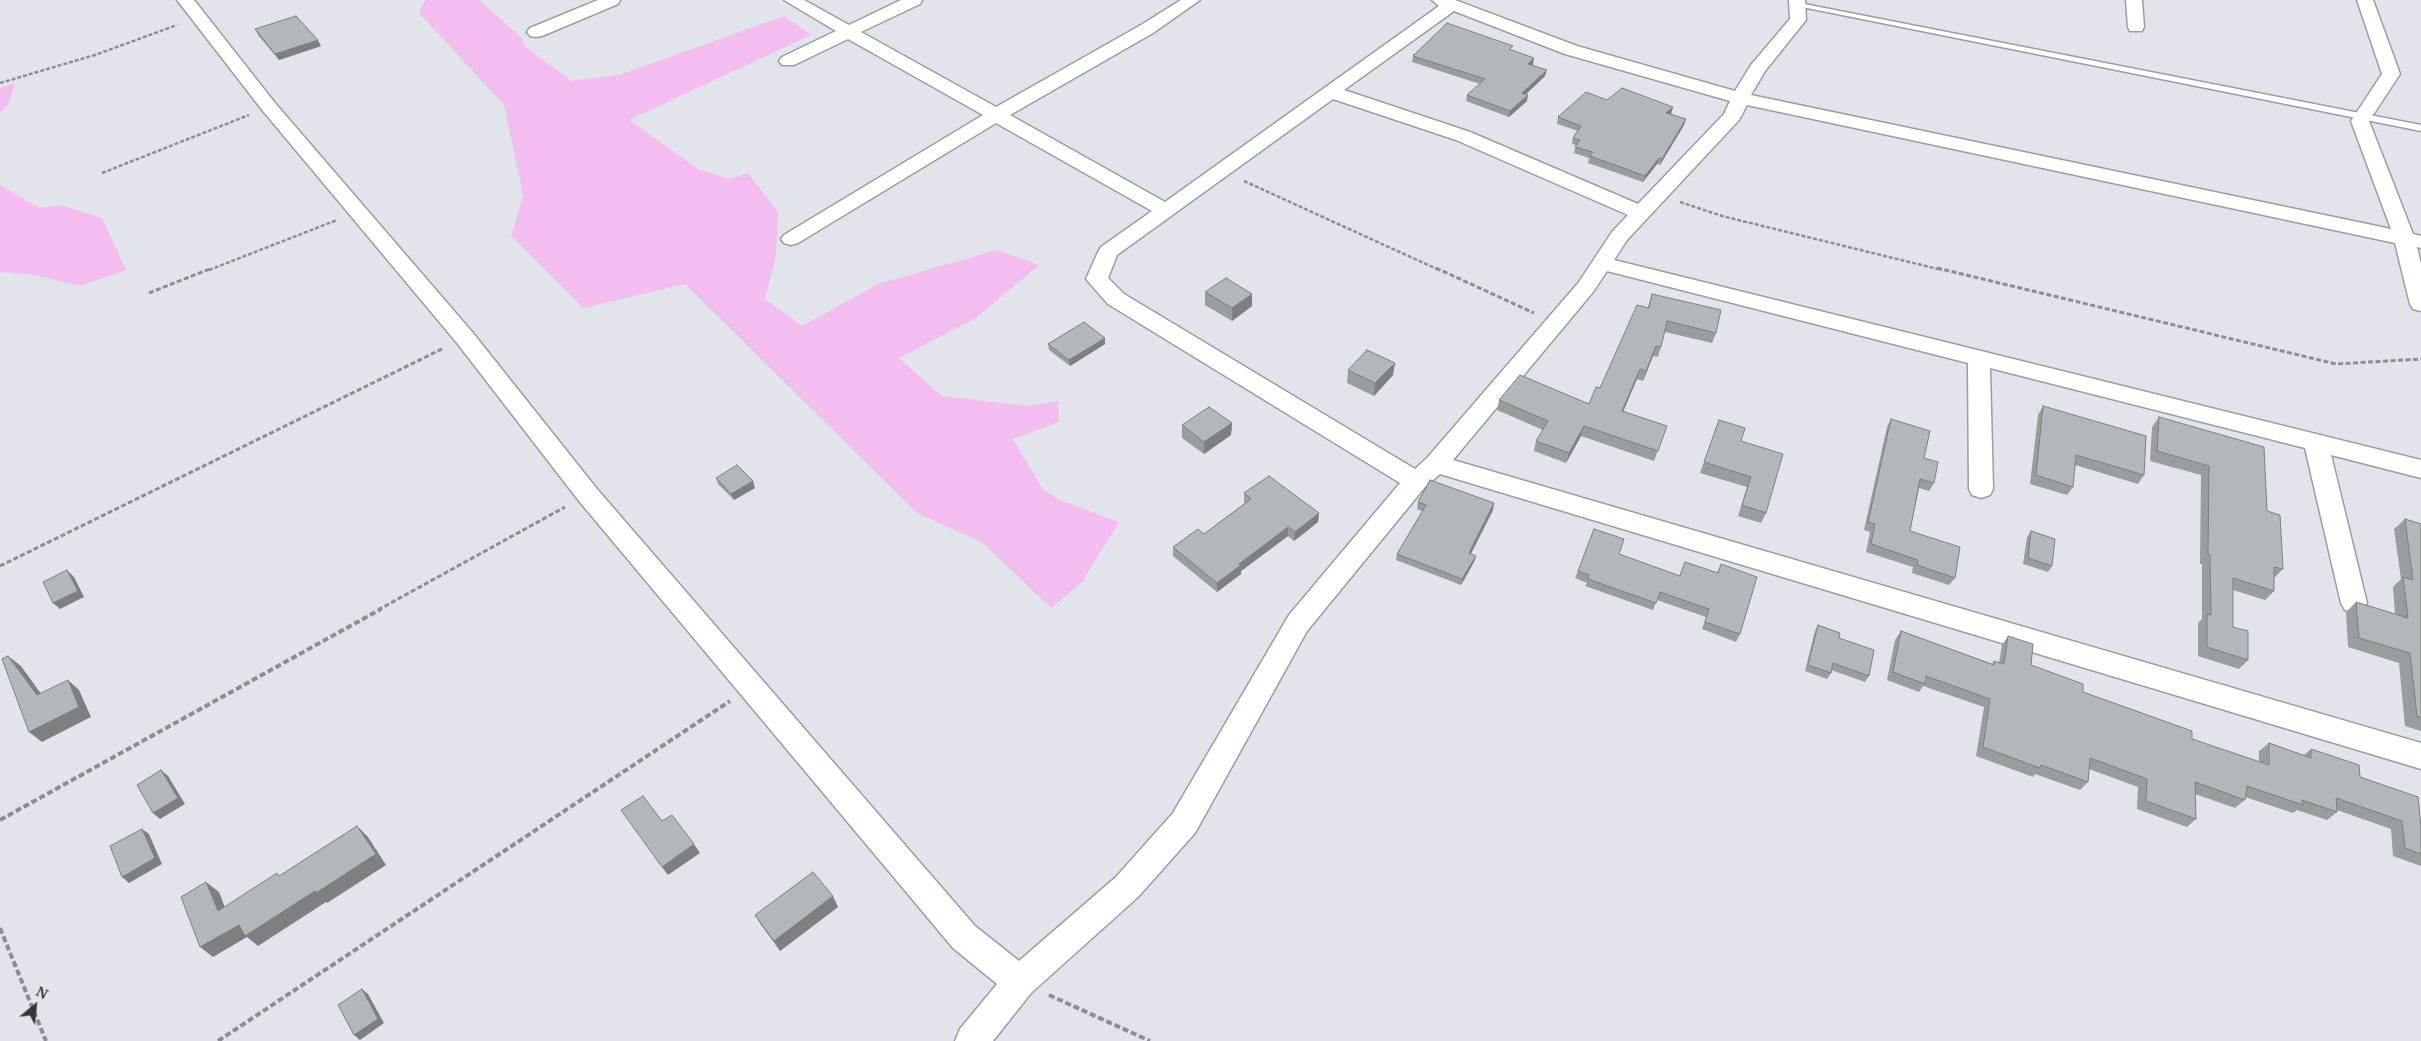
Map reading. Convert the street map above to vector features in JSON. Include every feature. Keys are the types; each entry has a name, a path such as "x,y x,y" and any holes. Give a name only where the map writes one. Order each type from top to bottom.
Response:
{"street":[{"path":"536,32 612,0"},
{"path":"792,0 1167,211"},
{"path":"788,61 914,0"},
{"path":"790,239 997,115 1147,29 1192,0"},
{"path":"2134,0 2136,27"},
{"path":"2365,0 2390,74 2360,121 2412,240 2421,304"},
{"path":"2412,240 1740,98 1571,50 1445,2 1331,92 1108,252 1097,279 1116,299 1426,472 2421,756"},
{"path":"972,1041 1018,982 1127,887 1184,823 1298,623 1586,287 1619,236 1732,116 1757,69 1798,20 1797,2"},
{"path":"192,8 268,107 465,338 588,495 964,937 1018,982"},
{"path":"1757,69 1774,92 1814,113"},
{"path":"1331,92 1463,136 1641,213"},
{"path":"1601,264 2421,469"},
{"path":"1979,358 1981,489"},
{"path":"2316,443 2354,603"}],"lane":[{"path":"1797,2 2421,128"}],"path":[{"path":"0,83 95,55 192,8"},
{"path":"102,173 268,107"},
{"path":"1221,171 1555,323"},
{"path":"1658,194 1722,216 2270,350 2336,364 2421,359"},
{"path":"149,293 358,211"},
{"path":"0,566 465,338"},
{"path":"0,820 588,495"},
{"path":"218,1041 751,687"},
{"path":"0,928 46,1041"},
{"path":"1018,982 1150,1041"}],"shaded area":[{"path":"425,0 479,0 522,38 524,46 572,81 619,75 784,16 811,35 629,120 698,169 730,179 748,173 778,212 776,256 765,299 802,326 878,284 997,250 1039,265 976,318 899,358 941,396 1028,406 1058,401 1059,422 1013,439 1042,488 1057,499 1119,522 1082,582 1051,608 983,543 917,513 685,284 583,308 511,236 523,196 504,105 419,13"},
{"path":"15,83 8,105 0,113 0,88"},
{"path":"0,185 39,208 61,205 102,218 126,270 80,286 35,275 0,272"}],"building":[{"path":"296,16 318,40 275,54 255,29"},
{"path":"1447,23 1513,46 1509,49 1534,58 1528,64 1547,70 1522,93 1528,95 1510,111 1467,95 1485,79 1413,56"},
{"path":"1622,88 1673,107 1666,113 1686,119 1662,159 1659,158 1645,176 1590,156 1593,152 1575,147 1580,140 1573,138 1581,126 1558,117 1586,92 1607,100"},
{"path":"1226,278 1252,294 1232,308 1205,292"},
{"path":"1652,294 1721,310 1716,333 1667,321 1661,347 1656,346 1646,371 1640,369 1622,411 1667,426 1658,451 1584,426 1569,453 1536,441 1548,421 1499,400 1520,375 1589,404 1596,387 1600,388 1637,305 1649,308"},
{"path":"1084,322 1105,338 1069,360 1048,344"},
{"path":"1367,350 1395,363 1375,383 1348,370"},
{"path":"2043,406 2146,436 2144,475 2076,455 2073,487 2036,475"},
{"path":"1209,407 1232,423 1204,442 1182,425"},
{"path":"2159,417 2264,447 2267,511 2280,515 2283,569 2274,567 2274,591 2233,578 2233,627 2248,631 2248,660 2207,647 2207,614 2211,615 2210,555 2208,554 2209,466 2157,451"},
{"path":"1891,419 1930,431 1924,458 1938,462 1934,483 1920,479 1910,531 1960,547 1955,578 1917,565 1918,560 1871,544 1875,524 1868,522"},
{"path":"1719,420 1745,428 1741,441 1783,454 1766,513 1742,505 1751,477 1704,462"},
{"path":"737,465 753,481 731,494 716,478"},
{"path":"1269,476 1319,513 1295,532 1288,527 1217,583 1173,547 1198,529 1204,534 1251,499 1244,493"},
{"path":"1430,480 1494,503 1469,553 1476,556 1462,579 1397,554 1426,505 1418,502"},
{"path":"2405,519 2421,524 2421,718 2417,716 2410,653 2359,638 2356,602 2408,618 2403,577 2413,580"},
{"path":"1594,529 1624,539 1619,554 1680,576 1685,562 1718,573 1721,564 1757,577 1740,634 1705,622 1709,609 1660,592 1656,603 1588,579 1589,575 1578,571"},
{"path":"2031,531 2055,539 2052,566 2028,558"},
{"path":"67,570 78,591 53,603 43,582"},
{"path":"1818,625 1840,633 1839,638 1874,650 1869,676 1833,663 1831,673 1808,665"},
{"path":"1901,631 1994,665 1994,661 2004,664 2008,636 2033,644 2031,665 2083,684 2083,692 2192,731 2192,739 2269,765 2269,743 2311,758 2311,749 2359,765 2360,777 2418,797 2421,854 2405,848 2402,821 2336,798 2337,812 2302,800 2303,805 2247,786 2245,800 2195,782 2196,819 2146,801 2147,779 2090,758 2088,782 2041,765 2040,768 1983,747 1990,699 1926,676 1925,684 1893,672"},
{"path":"8,656 37,695 68,680 79,707 29,732 2,659"},
{"path":"161,770 178,798 153,813 137,785"},
{"path":"643,796 662,821 672,815 694,844 662,867 621,810"},
{"path":"357,826 376,854 245,936 239,925 200,947 181,897 206,882 218,911 277,873 279,876"},
{"path":"142,829 155,858 122,877 110,846"},
{"path":"813,872 833,896 774,941 755,915"},
{"path":"362,989 378,1019 354,1035 338,1005"}]}
